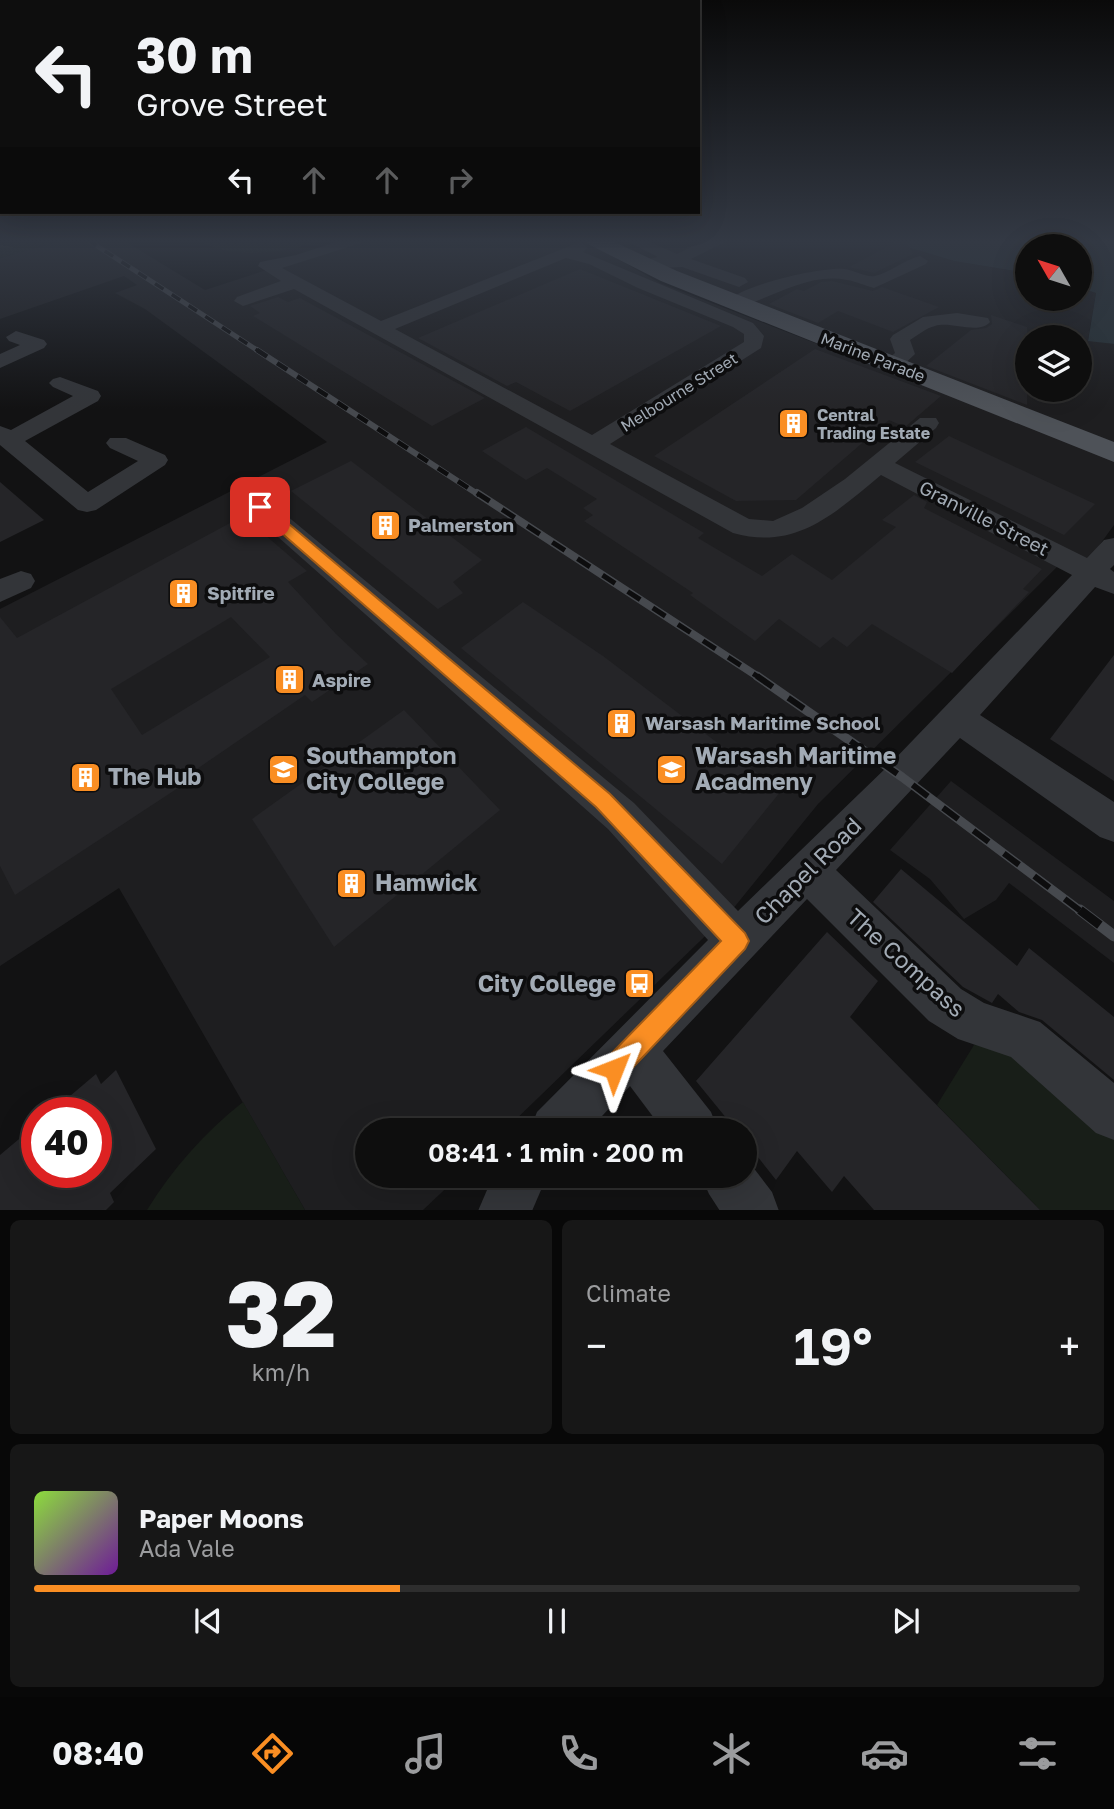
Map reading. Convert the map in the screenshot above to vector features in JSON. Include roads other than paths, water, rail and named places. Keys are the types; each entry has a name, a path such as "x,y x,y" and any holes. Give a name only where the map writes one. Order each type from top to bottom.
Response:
{"main road":[{"name":"Marine Parade","path":"744,296 892,365 1114,453"}],"street":[{"path":"259,300 265,296"},
{"name":"Melbourne Street","path":"323,296 594,444 724,520 742,527 764,531 795,523 820,509 877,463"},
{"name":"Melbourne Street","path":"381,328 458,296"},
{"name":"Melbourne Street","path":"594,444 754,344 754,332 740,323 675,296"},
{"path":"892,365 905,354 900,339 928,321 950,317 981,322"},
{"path":"0,362 37,344 16,337"},
{"path":"60,383 90,396 5,436 87,504 156,460 118,443"},
{"path":"877,463 928,424"},
{"name":"Granville Street","path":"877,463 1107,567"},
{"path":"260,507 612,808 737,941"},
{"name":"Chapel Road","path":"567,1118 737,941 1107,567"},
{"path":"957,718 1114,824"},
{"name":"The Compass","path":"807,871 945,1005 974,1023 1024,1038 1114,1115"},
{"path":"633,1050 684,1118"},
{"path":"504,1210 515,1188"},
{"path":"736,1188 753,1210"}],"railway":[{"path":"175,296 260,352"},
{"path":"257,350 479,495"},
{"path":"477,493 758,677"},
{"path":"758,677 902,777 1082,912"},
{"path":"1080,910 1114,936"}],"place":[{"name":"Central Trading Estate","path":"794,424"},
{"name":"Palmerston","path":"385,525"},
{"name":"Spitfire","path":"184,593"},
{"name":"Aspire","path":"289,680"},
{"name":"Warsash Maritime School","path":"622,723"},
{"name":"Southampton City College","path":"283,769"},
{"name":"Warsash Maritime Acadmeny","path":"672,769"},
{"name":"The Hub","path":"85,777"},
{"name":"Hamwick","path":"352,883"},
{"name":"City College","path":"639,984"}]}
